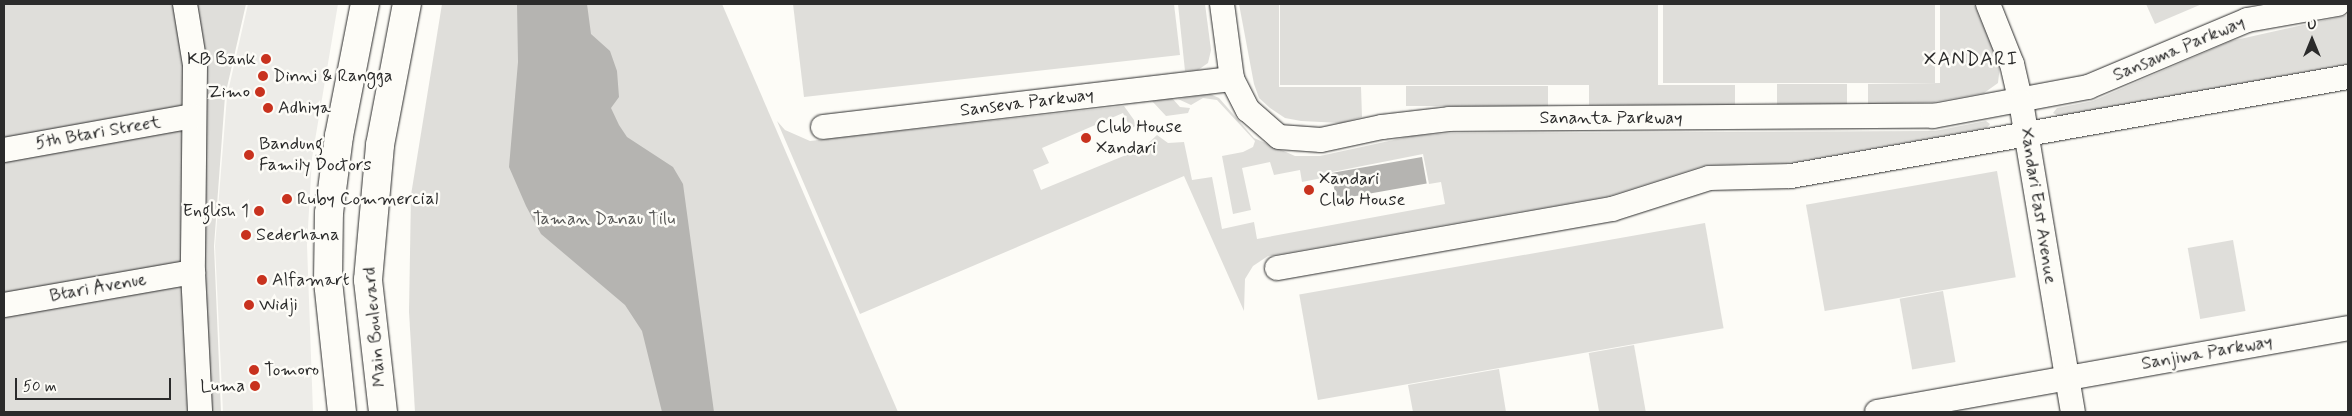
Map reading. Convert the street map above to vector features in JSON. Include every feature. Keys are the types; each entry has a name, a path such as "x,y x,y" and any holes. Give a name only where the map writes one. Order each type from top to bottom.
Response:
{"main road":[{"path":"342,412 328,281 329,213 339,136 365,4"},
{"name":"Main Boulevard","path":"383,412 368,280 380,145 407,4"},
{"path":"329,213 373,212"},
{"path":"328,281 368,280"}],"street":[{"path":"185,4 195,65 192,272 200,412"},
{"name":"Sananta Parkway","path":"1222,4 1232,78 1248,110 1279,137 1321,140 1382,127 1449,120 1933,116 2021,102"},
{"name":"Xandari East Avenue","path":"1988,4 2012,64 2021,102 2073,412"},
{"name":"Sansama Parkway","path":"2021,102 2088,87 2247,20 2338,4"},
{"path":"1277,268 1612,209 1709,178 1791,176 2026,136 2348,77"},
{"name":"Sanseva Parkway","path":"823,127 1232,78"},
{"name":"5th Btari Street","path":"4,150 193,116"},
{"name":"Btari Avenue","path":"4,305 192,272"},
{"name":"Sanjiwa Parkway","path":"1877,412 2348,328"}],"shaded area":[{"name":"Ruby Commercial","path":"248,4 338,4 312,158 307,245 313,412 223,412 215,246 227,96"},
{"path":"517,4 587,4 591,34 610,51 617,71 619,97 611,108 619,125 627,137 673,167 683,184 714,412 662,412 642,331 625,305 541,234 526,206 509,167 518,62"},
{"path":"1422,157 1427,184 1336,200 1331,173"}],"green space":[{"path":"4,4 246,4 225,96 214,246 221,412 4,412"},
{"name":"Taman Danau Tilu","path":"442,4 722,4 898,412 415,412 409,312 411,195"},
{"path":"793,4 1174,4 1180,55 804,97"},
{"path":"1178,4 1205,4 1211,50 1208,63 1198,70 1185,71"},
{"path":"1239,4 1279,4 1279,87 1361,87 1362,117 1341,123 1301,121 1285,118 1259,98 1254,84"},
{"path":"1280,4 1658,4 1658,85 1280,85"},
{"path":"1663,4 1935,4 1935,83 1663,83"},
{"path":"1940,4 1974,4 2000,66 1998,83 1984,93 1934,102 1868,104 1868,84 1940,83"},
{"path":"2146,4 2202,4 2155,24"},
{"path":"2348,15 2348,64 2058,116 2053,113 2057,108 2093,101 2231,41"},
{"path":"1777,84 1847,84 1847,105 1777,105"},
{"path":"1589,85 1735,85 1735,105 1589,105"},
{"path":"1406,86 1548,86 1548,106 1406,106"},
{"path":"1210,94 1219,98 1254,138 1295,156 1320,156 1412,136 1451,133 1935,131 1986,121 1990,124 1987,128 1789,163 1706,165 1609,196 1268,256 1253,266 1245,279 1244,311 1184,176 860,314 777,121 785,130 810,141 1124,106 1134,120 1135,126 1131,129 1123,113 1042,148 1049,163 1033,170 1041,190 1143,148 1157,135 1168,143 1184,142 1192,180 1212,177 1222,229 1254,222 1257,239 1445,204 1441,182 1429,184 1423,154 1327,173 1327,177 1302,182 1300,170 1274,175 1270,162 1242,168 1251,210 1233,214 1222,156 1243,152 1253,147 1255,141 1217,100 1203,98 1191,105 1178,99"},
{"path":"1172,98 1180,107 1190,108 1188,113 1166,116 1152,101"},
{"path":"1997,171 2016,277 1825,311 1806,205"},
{"path":"1705,223 1724,328 1318,400 1299,295"},
{"path":"2233,240 2246,311 2200,319 2188,248"},
{"path":"1943,291 1956,362 1912,370 1900,299"},
{"path":"1634,345 1646,412 1599,412 1589,353"},
{"path":"1499,369 1506,412 1413,412 1408,385"}],"place":[{"name":"KB Bank","path":"266,59"},
{"name":"Dinni & Rangga","path":"263,76"},
{"name":"Zimo","path":"260,92"},
{"name":"Adhiya","path":"268,108"},
{"name":"Club House Xandari","path":"1086,138"},
{"name":"Bandung Family Doctors","path":"249,155"},
{"name":"Xandari Club House","path":"1309,190"},
{"name":"Ruby Commercial","path":"287,199"},
{"name":"English 1","path":"259,211"},
{"name":"Sederhana","path":"246,235"},
{"name":"Alfamart","path":"262,280"},
{"name":"Widji","path":"249,305"},
{"name":"Tomoro","path":"254,370"},
{"name":"Luma","path":"255,386"}],"district":[{"name":"XANDARI","path":"1971,59"}]}
